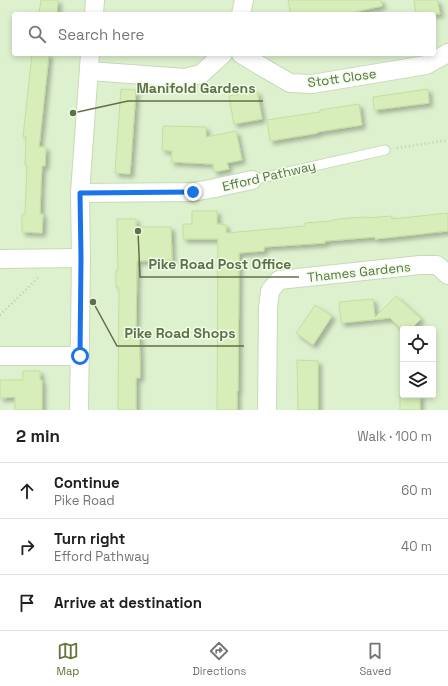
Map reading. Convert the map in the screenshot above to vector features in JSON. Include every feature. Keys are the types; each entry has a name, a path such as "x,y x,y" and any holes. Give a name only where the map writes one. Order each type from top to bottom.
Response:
{"street":[{"path":"94,12 96,0"},
{"path":"241,12 244,0"},
{"name":"Stott Close","path":"244,56 290,83 312,84 426,65 448,52"},
{"path":"79,410 81,258 80,193 90,63 185,78 201,74 221,56"},
{"name":"Efford Pathway","path":"80,193 193,192 210,190 252,180"},
{"path":"0,259 81,258"},
{"name":"Thames Gardens","path":"267,410 268,308 270,291 279,280 420,265 437,265 448,275"},
{"path":"0,356 80,356"}],"lane":[{"name":"Efford Pathway","path":"252,180 385,150"}],"path":[{"path":"385,150 448,140"},
{"path":"0,315 58,258"}],"shaded area":[{"path":"0,0 448,0 448,410 0,410"}],"building":[{"path":"41,0 58,0 57,12 39,12"},
{"path":"288,0 381,0 382,6 355,12 291,12"},
{"path":"414,0 437,0 440,14 436,14 436,12 416,12"},
{"path":"32,56 49,56 39,147 46,147 45,166 42,166 41,184 40,214 43,214 42,233 22,232 22,214 25,214 27,165 25,165 26,137 23,137"},
{"path":"121,89 136,90 130,174 115,173"},
{"path":"428,89 429,103 374,110 373,97"},
{"path":"257,91 262,119 234,124 229,96"},
{"path":"359,104 362,125 270,141 267,120"},
{"path":"163,126 206,127 206,137 236,131 242,160 227,163 229,169 214,172 213,164 171,162 172,151 162,150"},
{"path":"192,211 217,211 217,224 226,225 226,233 305,226 305,223 349,218 391,216 392,219 448,213 448,231 375,239 375,237 325,241 325,243 264,247 264,251 239,253 237,410 217,410 218,239 183,239 183,224 192,224"},
{"path":"117,219 136,219 136,227 171,227 172,260 137,261 136,331 139,331 140,378 136,378 136,410 118,410 119,288 116,287 116,270 118,270"},
{"path":"396,296 421,319 414,326 400,326 400,328 390,318 341,323 339,302 373,299 375,317"},
{"path":"315,305 332,316 313,345 296,333"},
{"path":"297,360 318,361 318,410 298,410"},
{"path":"23,371 40,371 40,380 42,380 42,410 15,410 15,397 0,398 0,380 23,380"},
{"path":"400,398 420,398 420,410 400,410"}],"place":[{"name":"Manifold Gardens","path":"73,113"},
{"name":"Pike Road Post Office","path":"138,231"},
{"name":"Pike Road Shops","path":"93,302"}],"route":[{"path":"80,356 80,193 193,192"}]}
